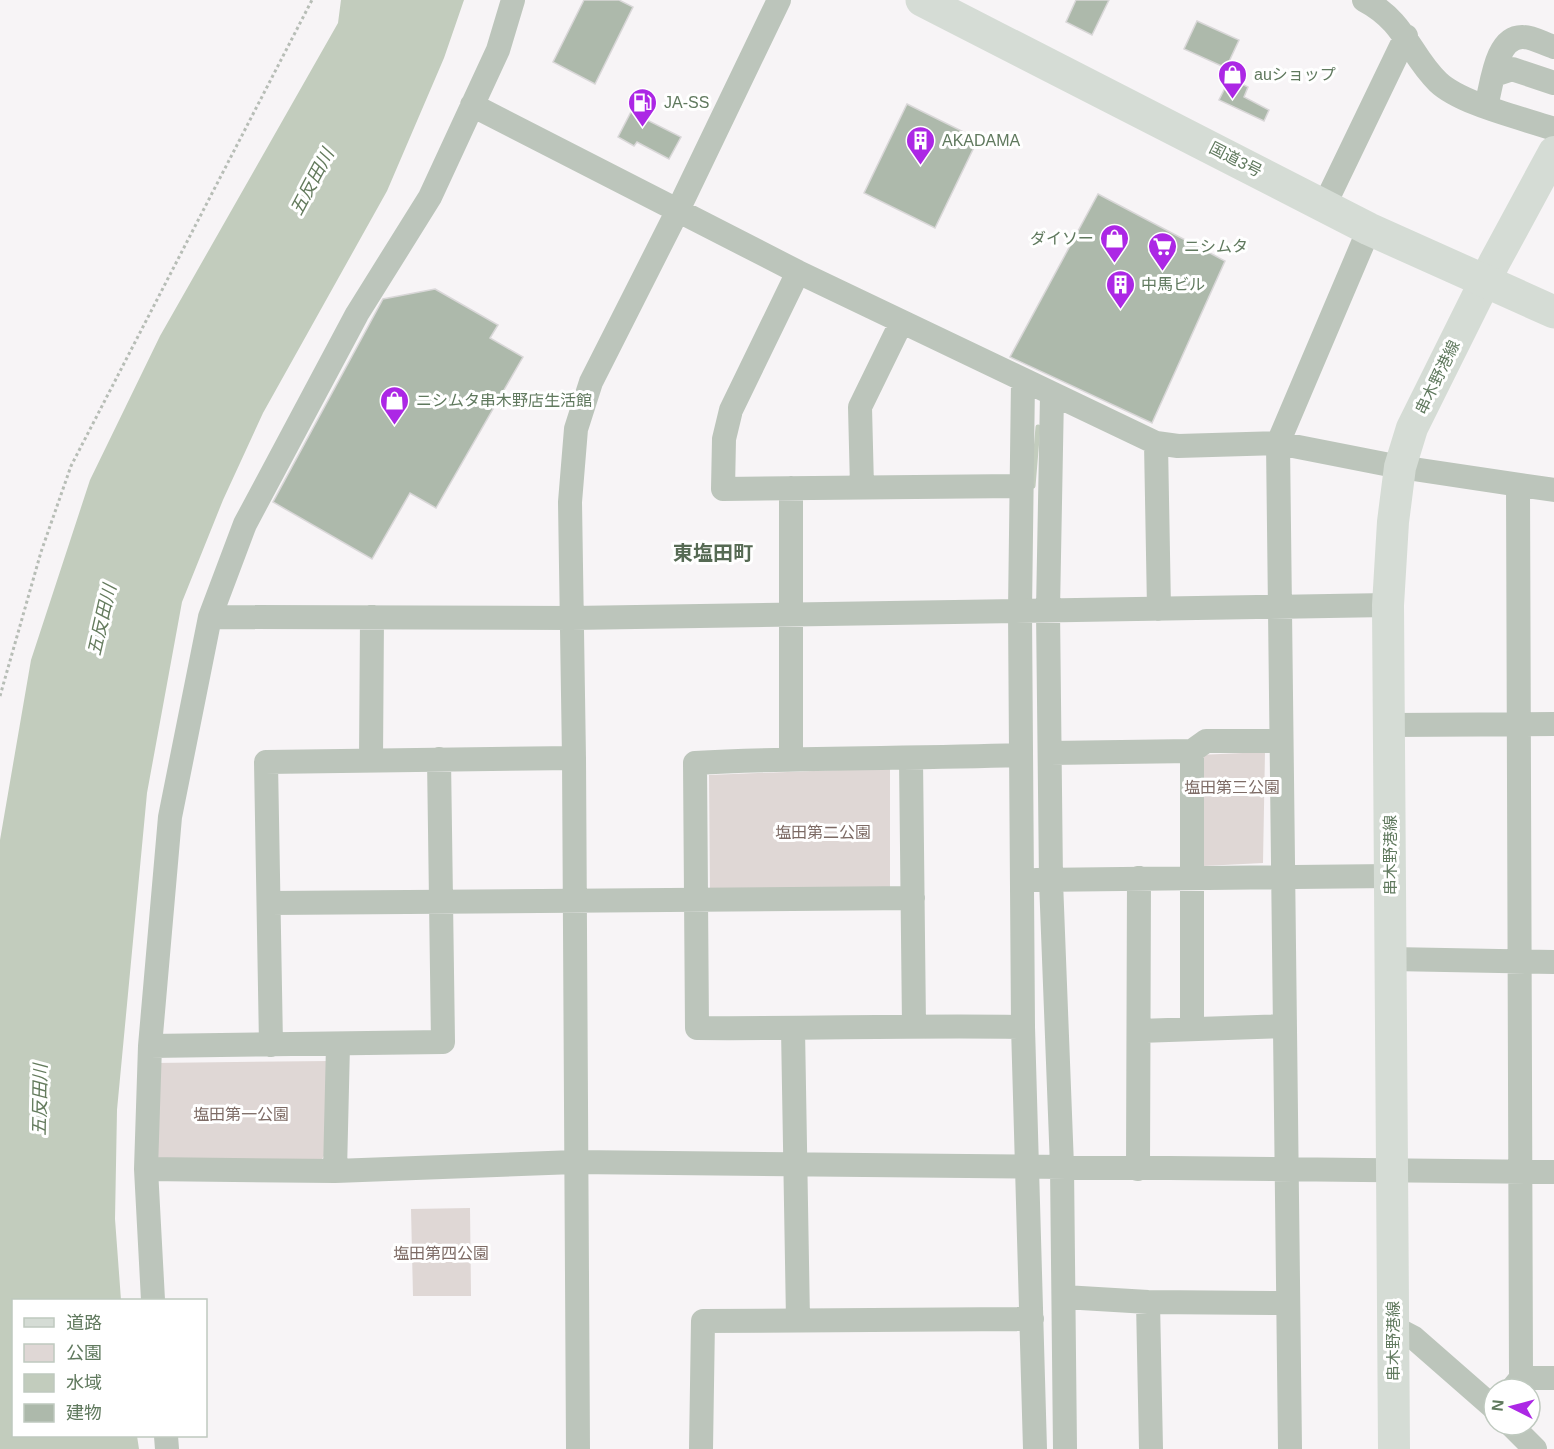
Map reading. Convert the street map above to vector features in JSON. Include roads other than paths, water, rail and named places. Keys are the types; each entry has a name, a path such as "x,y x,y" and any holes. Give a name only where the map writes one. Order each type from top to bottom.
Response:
{"highway":[{"name":"国道3号","path":"922,0 1370,229 1554,312"}],"main road":[{"name":"串木野港線","path":"1394,1449 1388,605 1393,522 1400,467 1412,428 1436,376 1554,152"}],"street":[{"path":"153,1299 146,1169 150,1046 170,817 210,617 245,524 357,314 430,197 498,50 513,0"},
{"path":"578,1449 574,758 570,502 576,429 591,382 678,210 778,0"},
{"path":"1364,0 1388,16 1406,36 1437,81 1452,93 1554,129"},
{"path":"1325,204 1406,36"},
{"path":"1486,106 1501,50 1512,39 1524,37 1554,47"},
{"path":"1494,75 1512,69 1554,83"},
{"path":"472,105 901,323 1156,443 1178,446 1278,443 1400,467 1554,490"},
{"path":"1290,1449 1278,443 1370,229"},
{"path":"798,272 731,410 724,439 723,489 1023,486"},
{"path":"862,487 860,408 901,323"},
{"path":"1023,380 1020,611 1023,1027 1029,1168 1035,1449"},
{"path":"1052,395 1048,610 1051,880 1062,1166 1065,1449"},
{"path":"1156,443 1159,609"},
{"path":"1517,1377 1518,485"},
{"path":"791,758 792,488"},
{"path":"210,617 572,618 1388,605"},
{"path":"371,759 372,617"},
{"path":"1389,724 1554,724"},
{"path":"1050,753 1192,751 1206,741 1281,741"},
{"path":"1192,751 1192,1029"},
{"path":"1021,755 911,759 791,758 695,763 694,900 697,1028 793,1029 914,1025 1023,1027"},
{"path":"271,1045 266,762 574,758"},
{"path":"150,1046 442,1042 439,759"},
{"path":"911,759 914,1025"},
{"path":"1022,879 1391,876"},
{"path":"1138,1169 1139,878"},
{"path":"270,903 913,898"},
{"path":"1391,959 1554,962"},
{"path":"1139,1031 1284,1026"},
{"path":"793,1029 798,1320"},
{"path":"335,1171 338,1045"},
{"path":"146,1169 335,1171 575,1162 1029,1168 1062,1166 1138,1169 1286,1167 1392,1171 1554,1172"},
{"path":"1064,1297 1148,1302 1287,1303"},
{"path":"1148,1302 1152,1449"},
{"path":"701,1449 703,1321 1032,1319"},
{"path":"1394,1328 1414,1338 1482,1397"},
{"path":"1524,1437 1535,1449"}],"water":[{"name":"五反田川","path":"341,0 464,0 444,58 387,191 263,413 223,500 182,602 147,793 117,1110 115,1219 121,1299 12,1299 12,1437 137,1437 139,1449 0,1449 0,840 31,660 90,480 160,336 338,23"}],"waterway":[{"path":"1033,486 1038,427"}],"place":[{"name":"auショップ","path":"1233,100"},
{"name":"JA-SS","path":"643,128"},
{"name":"AKADAMA","path":"921,166"},
{"name":"ダイソー","path":"1115,264"},
{"name":"ニシムタ","path":"1163,272"},
{"name":"中馬ビル","path":"1120,310"},
{"name":"ニシムタ串木野店生活館","path":"395,426"}],"district":[{"name":"東塩田町","path":"713,553"}],"park label":[{"name":"塩田第三公園","path":"1232,787"},
{"name":"塩田第二公園","path":"823,832"},
{"name":"塩田第一公園","path":"241,1114"},
{"name":"塩田第四公園","path":"441,1253"}]}
